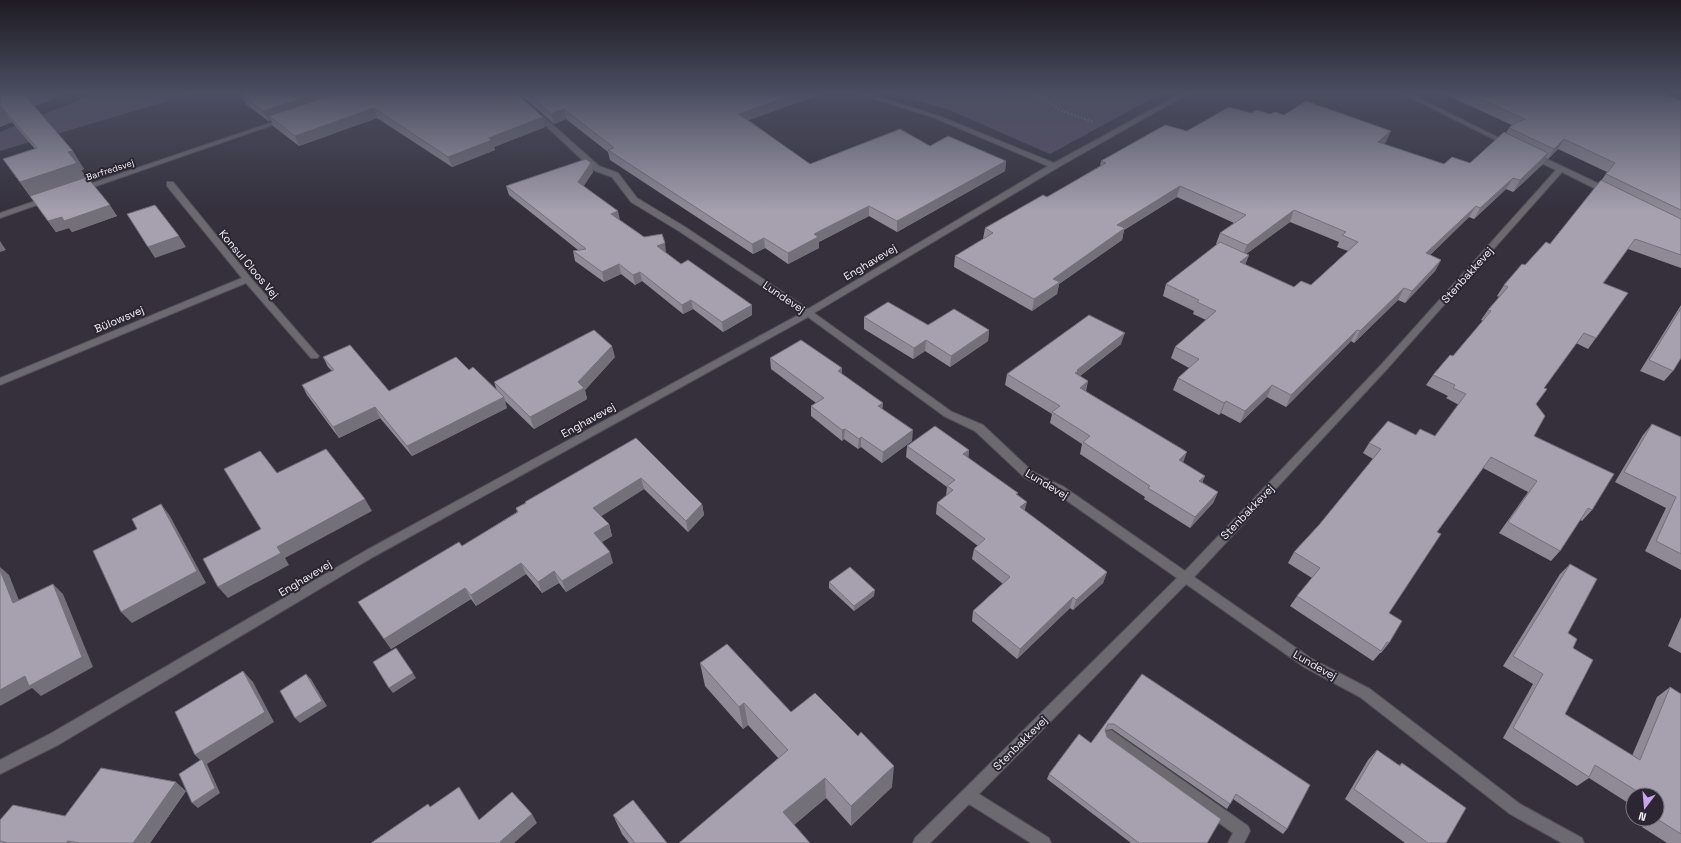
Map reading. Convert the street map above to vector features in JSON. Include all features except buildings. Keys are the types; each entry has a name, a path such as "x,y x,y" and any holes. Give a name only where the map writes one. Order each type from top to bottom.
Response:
{"street":[{"name":"Barfredsvej","path":"74,191 246,132"},
{"name":"Lundevej","path":"557,132 596,168 615,175 634,200 688,233 808,313 948,414 979,428 1029,475 1060,490 1186,576 1308,663 1365,692 1515,810 1577,843"},
{"path":"975,132 1054,166"},
{"name":"Enghavevej","path":"0,767 53,740 369,554 808,313 1054,166 1114,132"},
{"path":"1485,132 1617,197"},
{"name":"Stenbakkevej","path":"920,843 1186,576 1384,367 1561,169"},
{"name":"Konsul Cloos Vej","path":"170,184 246,279 314,356"},
{"path":"0,216 52,198"},
{"name":"Bülowsvej","path":"0,382 246,279"},
{"path":"1111,736 1242,830 1235,843"},
{"path":"968,796 1044,843"}],"shaded area":[{"path":"0,132 62,132 0,151"},
{"path":"1000,132 1090,132 1050,154"}]}
